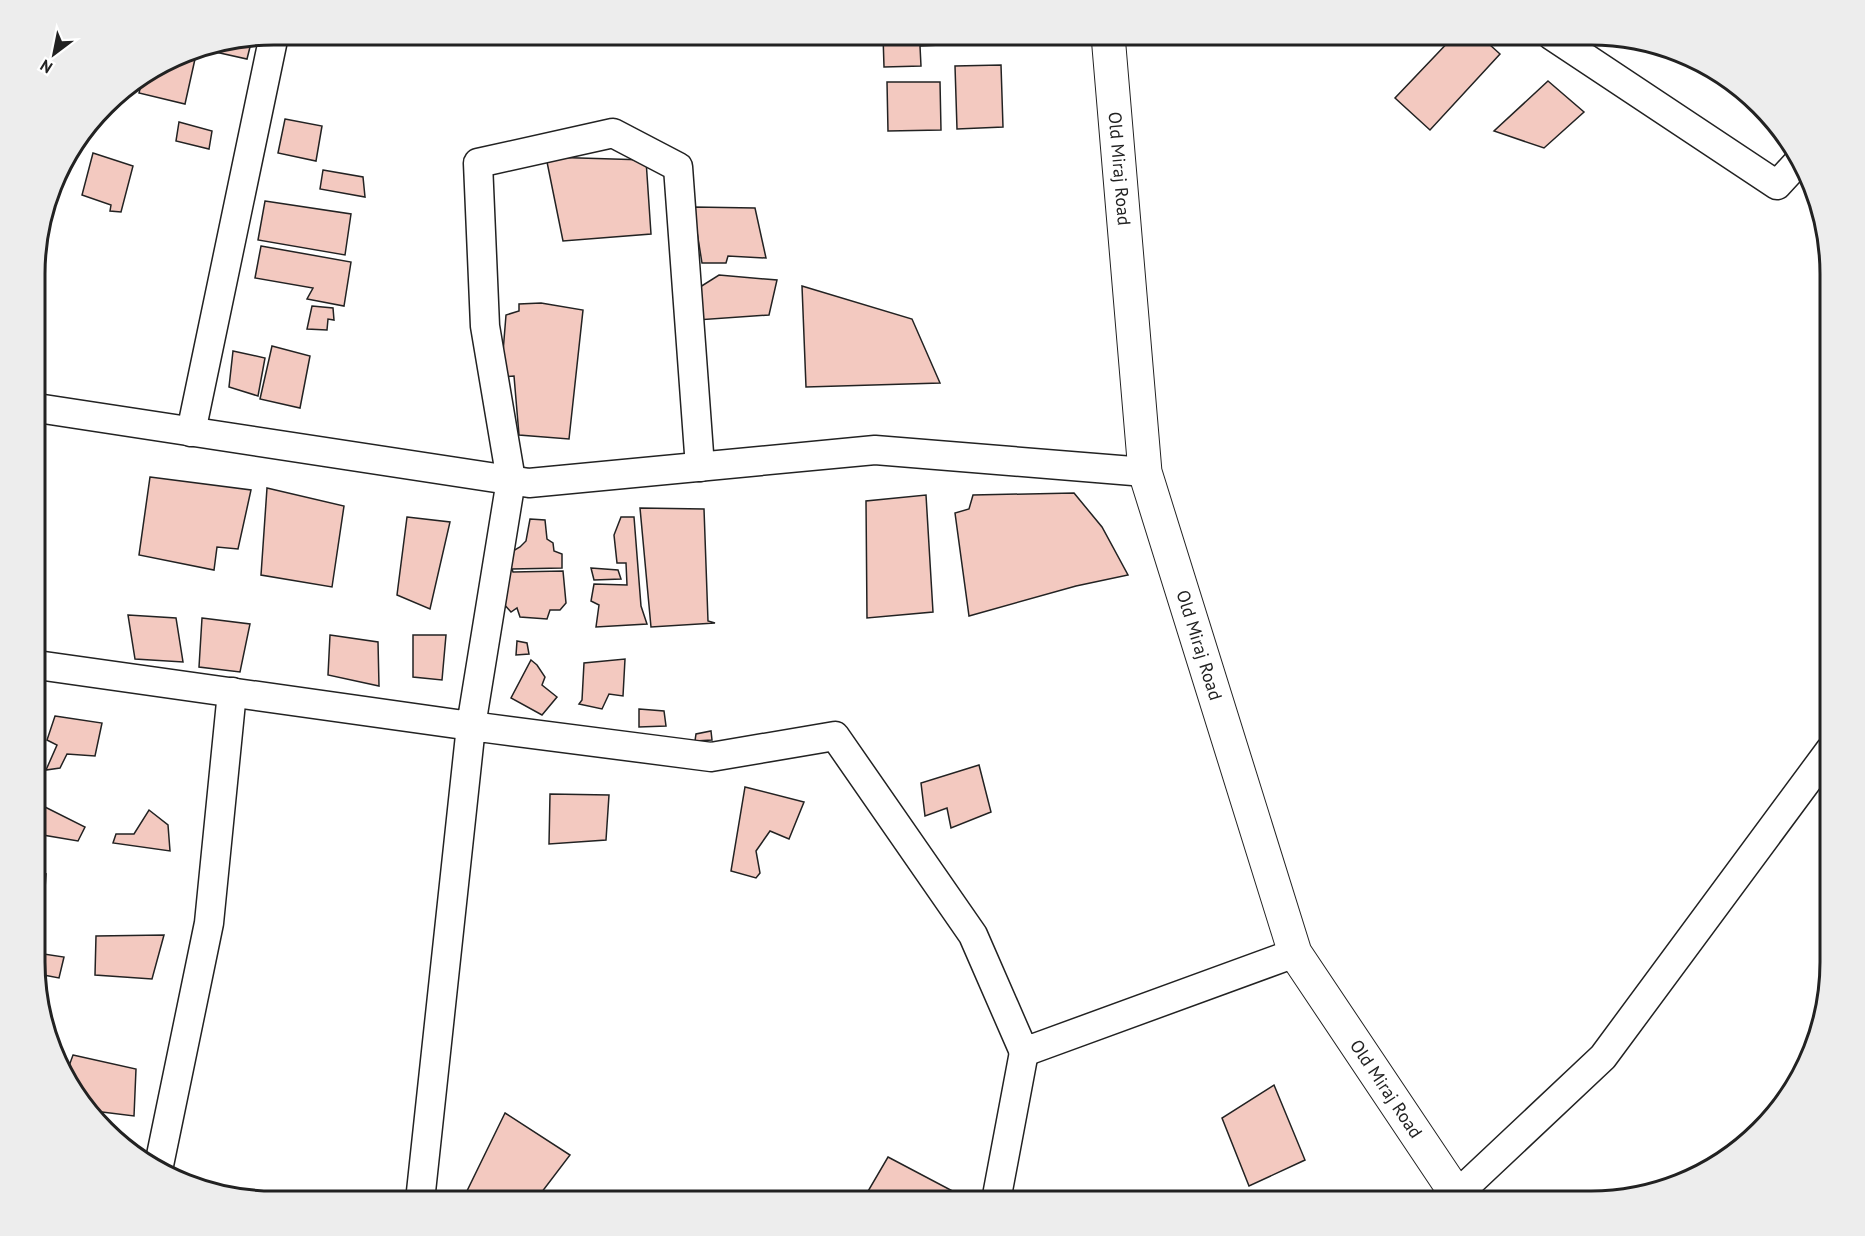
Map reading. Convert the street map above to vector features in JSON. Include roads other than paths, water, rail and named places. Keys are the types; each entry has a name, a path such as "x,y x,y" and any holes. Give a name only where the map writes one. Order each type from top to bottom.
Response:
{"main road":[{"name":"Old Miraj Road","path":"1109,45 1146,472 1295,953 1451,1191"}],"street":[{"path":"191,432 272,45"},
{"path":"1568,45 1777,184 1793,167"},
{"path":"421,1191 471,726 511,480 485,326 478,163 613,134 678,167 700,467"},
{"path":"45,409 529,483 875,450 1146,472"},
{"path":"45,666 711,758 835,736 973,935 1024,1052 998,1191"},
{"path":"160,1160 208,923 232,692"},
{"path":"1464,1191 1603,1057 1820,764"},
{"path":"1024,1052 1295,953"}]}
